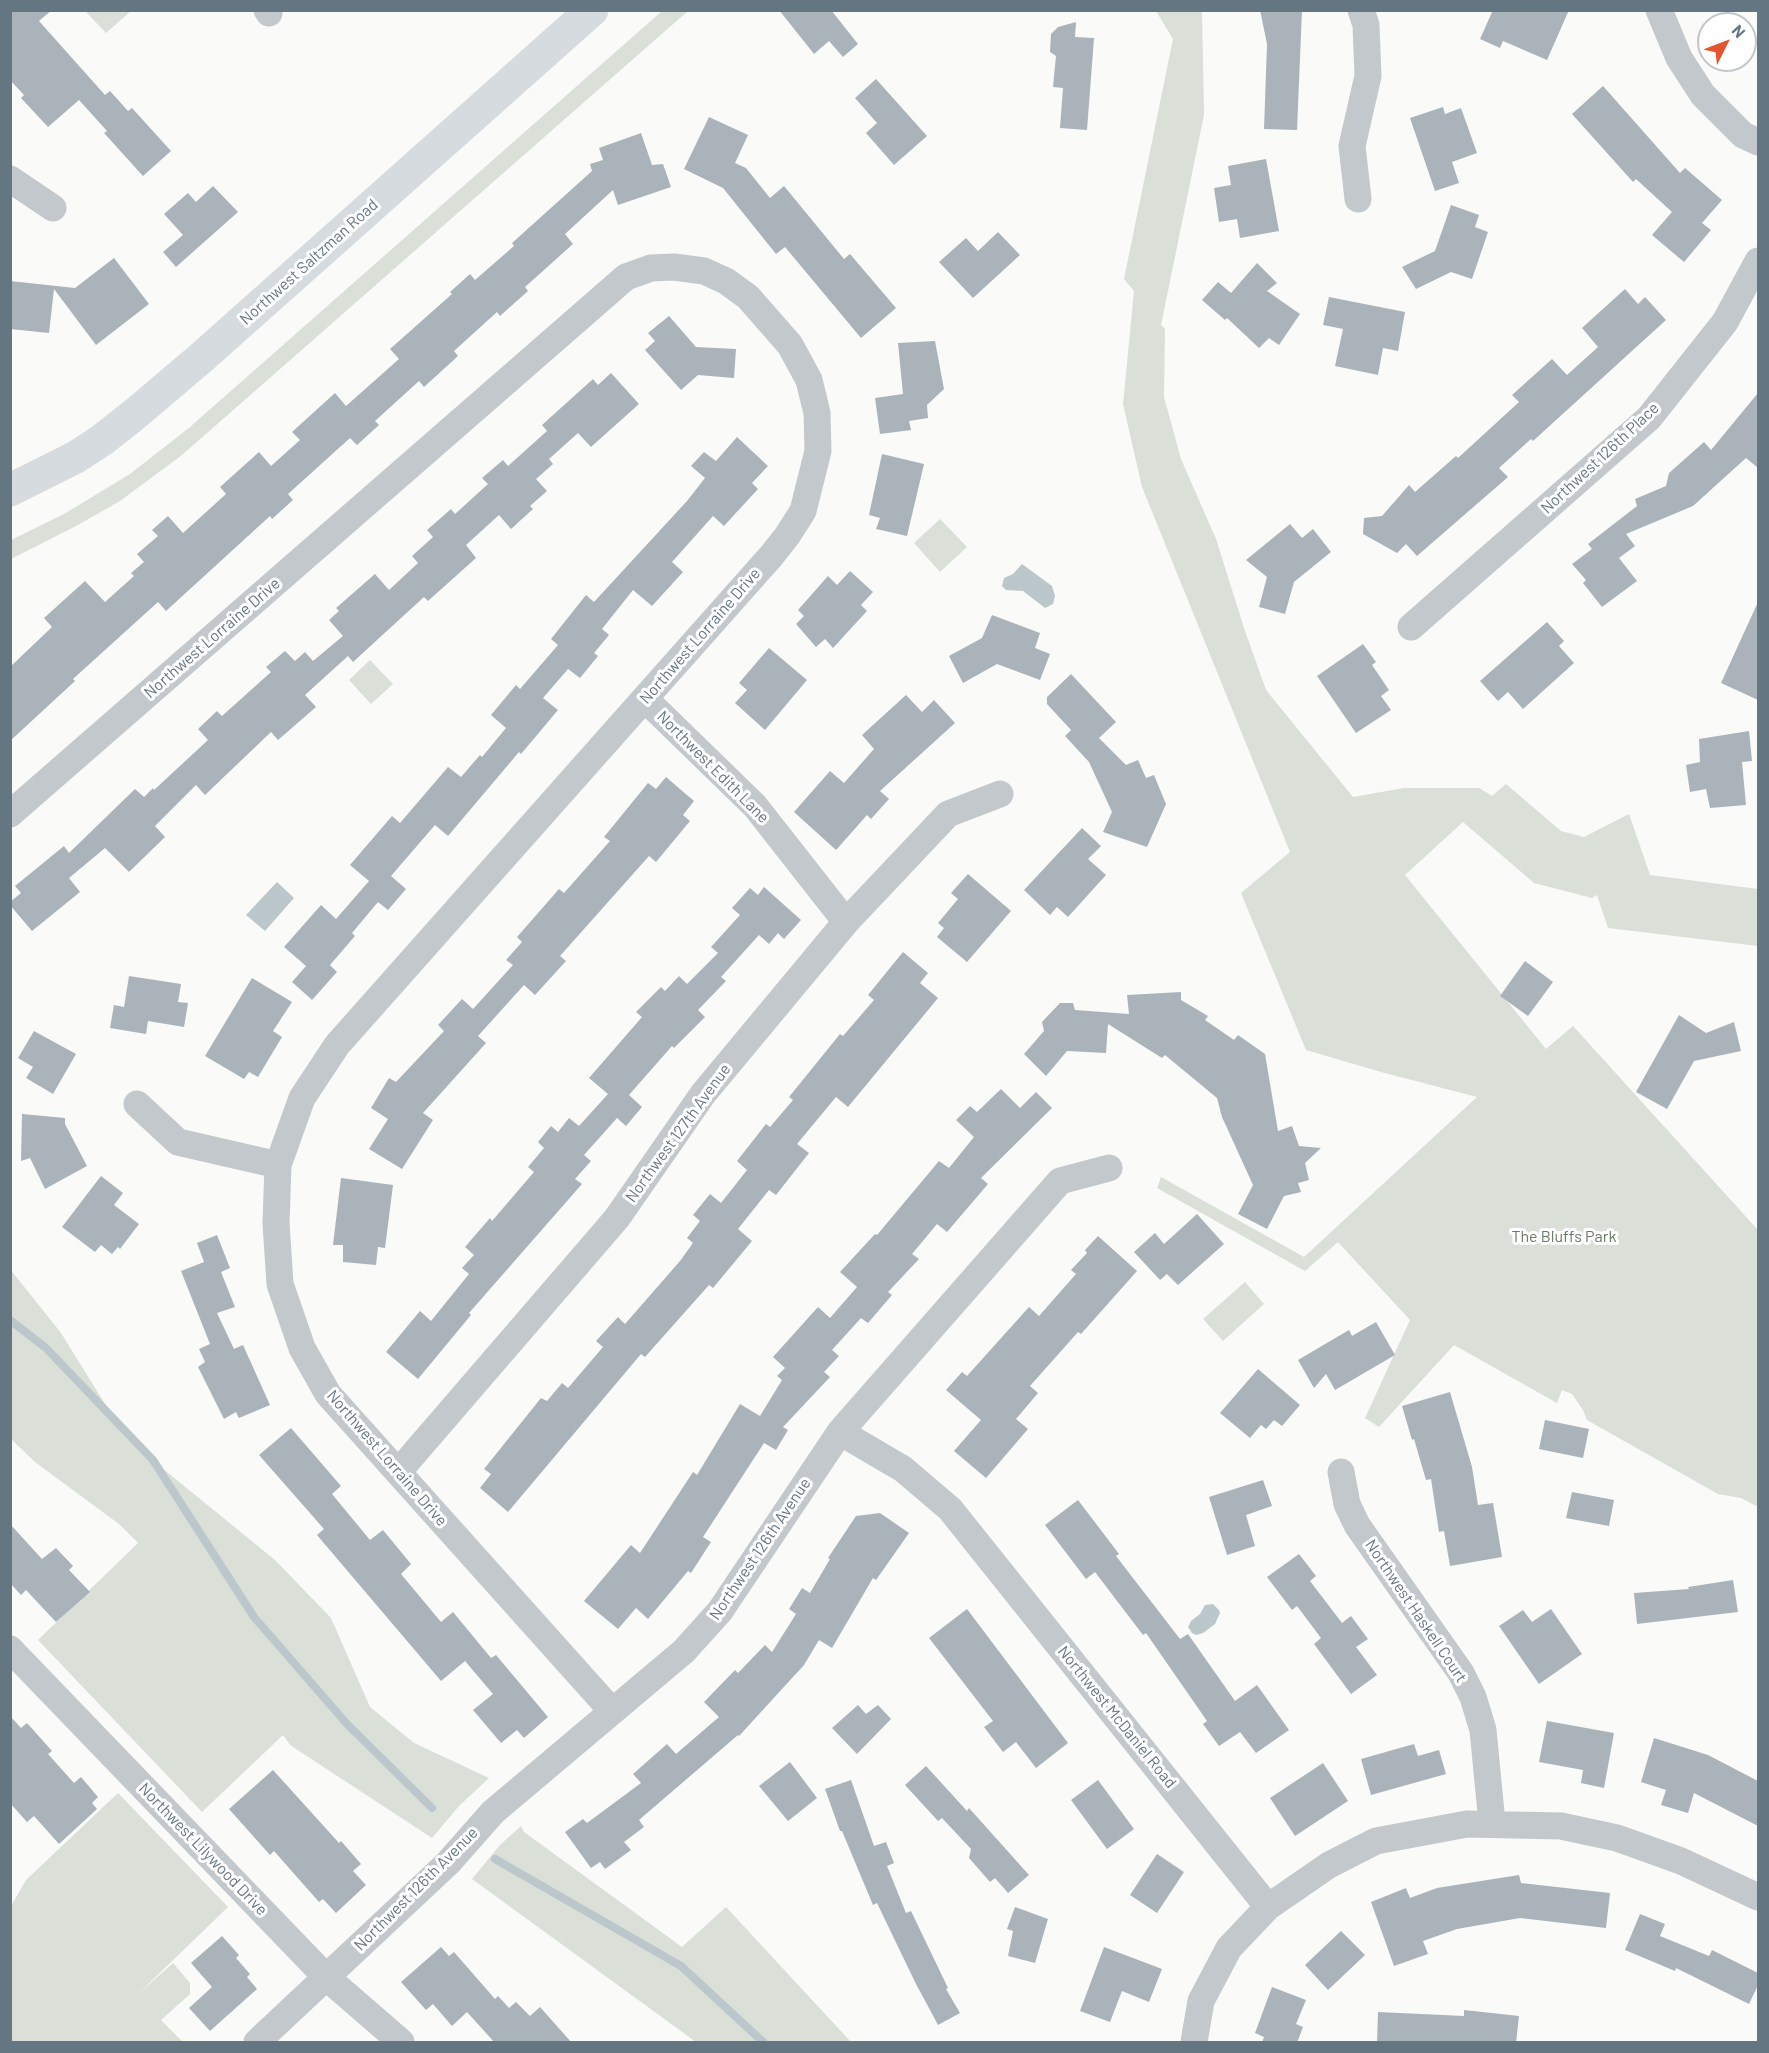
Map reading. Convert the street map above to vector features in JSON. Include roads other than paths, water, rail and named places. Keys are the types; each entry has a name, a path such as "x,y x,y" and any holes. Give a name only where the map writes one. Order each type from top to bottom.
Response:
{"main road":[{"name":"Northwest Saltzman Road","path":"10,490 76,457 135,414 201,358 591,10"}],"street":[{"path":"1358,199 1352,146 1368,76 1366,25 1361,10"},
{"path":"1659,10 1680,58 1703,95 1743,135 1758,142"},
{"path":"10,179 53,208"},
{"name":"Northwest 126th Place","path":"1411,627 1649,418 1725,322 1758,261"},
{"name":"Northwest Lorraine Drive","path":"10,814 626,277 651,268 674,267 704,271 726,281 748,297 790,345 809,380 817,413 818,451 803,511 787,536 337,1046 302,1098 278,1165 276,1223 280,1284 302,1348 328,1394 612,1711"},
{"name":"Northwest Edith Lane","path":"645,699 755,806 846,922"},
{"name":"Northwest 127th Avenue","path":"399,1472 617,1218 703,1094 846,922 948,814 1000,794"},
{"path":"137,1104 178,1142 278,1165"},
{"name":"Northwest 126th Avenue","path":"257,2043 448,1863 493,1812 684,1651 720,1611 840,1432 1060,1181 1109,1168"},
{"name":"Northwest McDaniel Road","path":"840,1432 903,1469 950,1509 1268,1907"},
{"name":"Northwest Haskell Court","path":"1341,1472 1347,1504 1357,1525 1461,1673 1473,1697 1483,1730 1492,1823"},
{"name":"Northwest Lilywood Drive","path":"10,1649 326,1977 401,2043"},
{"path":"1194,2043 1201,2001 1228,1948 1268,1907 1329,1865 1376,1841 1467,1824 1561,1826 1617,1838 1681,1861 1758,1897"}],"waterway":[{"path":"10,1320 46,1348 153,1460 254,1617 347,1724 432,1808"},
{"path":"495,1859 681,1966 763,2042"}],"park label":[{"name":"The Bluffs Park","path":"1564,1237"}]}
